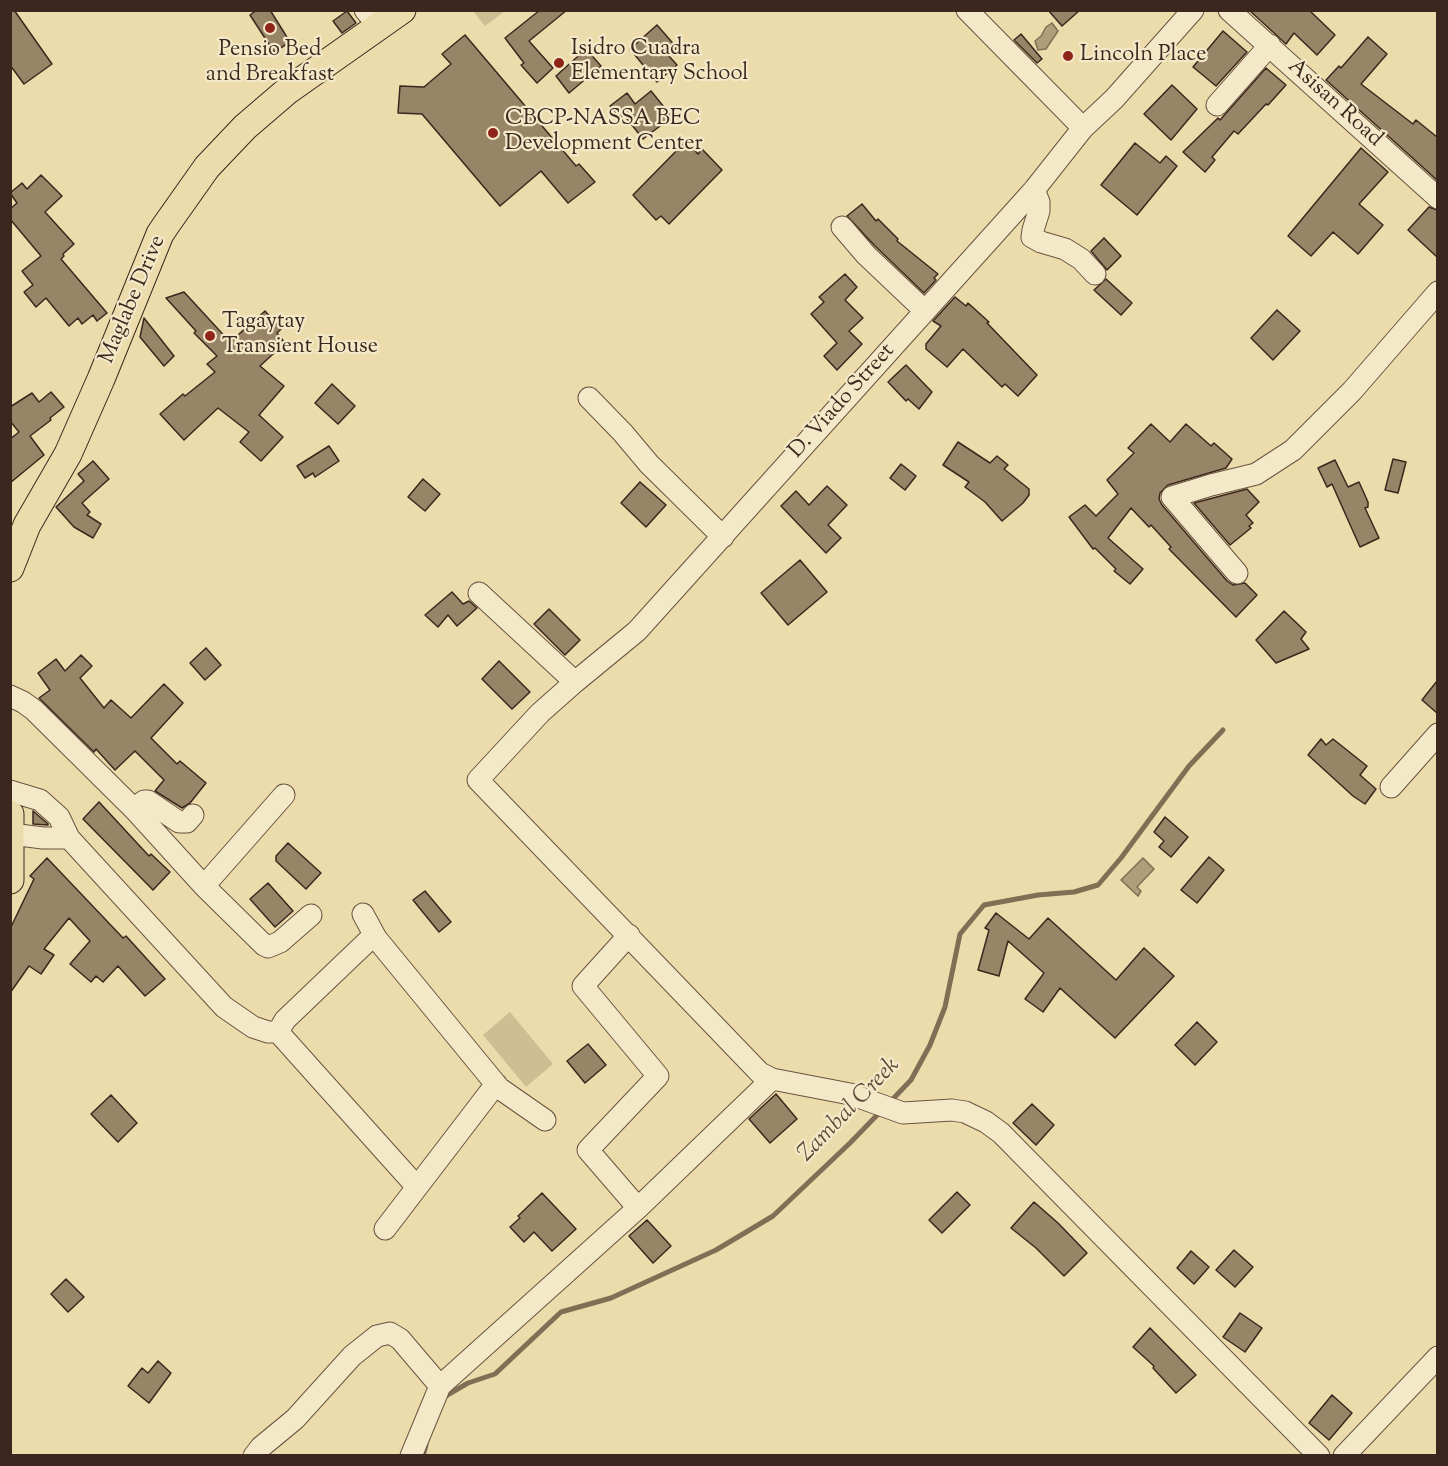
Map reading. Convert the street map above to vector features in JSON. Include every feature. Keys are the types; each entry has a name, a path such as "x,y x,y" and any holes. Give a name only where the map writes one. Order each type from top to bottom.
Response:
{"main road":[{"name":"Maglabe Drive","path":"10,568 27,525 68,454 102,379 160,234 207,167 245,127 372,19 402,10"},
{"path":"10,814 10,880"}],"street":[{"path":"967,10 1083,128"},
{"name":"D. Viado Street","path":"629,935 478,780 540,713 637,631 1034,190 1083,128 1114,99 1193,10"},
{"name":"Asisan Road","path":"1229,10 1437,198"},
{"path":"1217,105 1270,45"},
{"path":"1034,190 1040,211 1032,237 1065,249 1081,259 1095,274"},
{"path":"842,227 866,255 925,311"},
{"path":"1237,573 1172,497 1256,474 1293,450 1352,392 1437,292"},
{"path":"589,398 650,464 723,537"},
{"path":"479,593 575,682"},
{"path":"10,696 34,710 134,809 204,886 268,947 280,942 311,915"},
{"path":"1391,787 1437,734"},
{"path":"10,791 40,800 59,817 69,838 224,1007 253,1028 278,1032 417,1187"},
{"path":"204,886 284,795"},
{"path":"134,809 144,801 148,801 179,822 187,822 193,815"},
{"path":"11,834 69,838"},
{"path":"363,914 374,935 496,1084 545,1120"},
{"path":"278,1032 285,1020 374,935"},
{"path":"638,1208 588,1150 658,1076 583,986 629,935 760,1073 772,1079 849,1094 903,1113 952,1110 965,1112 986,1122 1001,1133 1319,1455"},
{"path":"411,1455 440,1386 638,1208 772,1079"},
{"path":"385,1229 496,1084"},
{"path":"254,1455 295,1419 352,1356 377,1336 390,1333 400,1339 440,1386"},
{"path":"1344,1455 1437,1356"}],"shaded area":[{"path":"473,11 505,11 485,26"},
{"path":"1052,23 1058,31 1046,49 1038,50 1035,41"},
{"path":"1143,858 1154,869 1137,887 1141,891 1138,896 1121,880"},
{"path":"510,1012 553,1064 526,1087 483,1035"}],"building":[{"path":"10,10 14,10 52,64 24,84 10,65"},
{"name":"Pensio Bed and Breakfast","path":"257,10 270,10 290,42 274,52 250,15"},
{"path":"540,10 567,10 529,41 553,68 537,83 521,65 524,63 505,38"},
{"path":"1048,10 1080,10 1062,26"},
{"path":"1249,10 1309,10 1335,35 1317,55 1294,33 1286,44"},
{"path":"347,11 356,23 342,33 333,21"},
{"path":"657,25 677,48 668,55 677,65 657,82 630,49"},
{"path":"1223,31 1247,52 1216,86 1193,67"},
{"path":"1021,34 1042,59 1037,63 1014,40"},
{"name":"CBCP-NASSA BEC Development Center","path":"465,35 576,166 579,164 595,182 568,203 541,171 500,206 422,114 398,113 400,86 424,87 451,64 442,54"},
{"path":"1368,37 1387,54 1361,84 1413,124 1416,120 1437,137 1437,180 1326,80 1339,66 1341,68"},
{"path":"586,49 601,66 569,93 556,76"},
{"path":"1266,68 1286,85 1238,134 1234,131 1212,157 1215,160 1205,172 1183,152 1218,118 1220,120"},
{"path":"1172,85 1197,109 1171,140 1144,114"},
{"path":"651,91 672,117 643,139 624,115 620,118 610,106 627,93 635,104"},
{"path":"686,141 698,154 702,149 722,170 669,224 661,216 656,220 633,195"},
{"path":"1135,143 1160,163 1166,156 1177,166 1137,215 1101,185"},
{"path":"1361,148 1388,172 1359,204 1383,225 1358,254 1333,232 1311,256 1288,236"},
{"path":"41,175 62,196 45,212 74,244 61,259 107,313 97,321 93,315 82,324 78,318 69,326 46,298 36,307 24,292 33,285 22,271 41,256 10,219 10,209 17,203 10,193 22,183 27,189"},
{"path":"862,204 876,221 878,219 898,239 897,241 938,274 934,278 936,280 924,293 847,216"},
{"path":"1429,207 1437,210 1437,257 1408,230"},
{"path":"1104,238 1121,256 1107,270 1091,251"},
{"path":"845,274 857,287 845,300 863,318 849,331 862,344 837,370 824,356 837,343 811,314 824,302 819,297"},
{"path":"1106,279 1132,303 1121,315 1094,290"},
{"path":"184,292 230,342 265,311 281,329 277,333 285,343 260,366 284,386 259,415 283,437 261,461 240,442 249,432 218,408 184,440 160,414 183,394 185,396 215,372 207,364 217,356 194,333 196,331 166,298"},
{"path":"955,297 966,306 968,303 989,322 987,323 1037,375 1018,396 1005,384 1002,387 963,349 947,367 926,349 926,344 941,326 933,321"},
{"path":"1277,310 1300,331 1273,360 1251,338"},
{"path":"144,318 174,356 164,366 140,337"},
{"path":"906,365 932,392 919,409 908,399 906,401 888,382"},
{"path":"332,384 355,406 338,424 315,403"},
{"path":"51,392 64,407 30,436 44,455 10,483 10,439 19,432 10,421 10,407 32,393 39,402"},
{"path":"1151,424 1170,442 1186,424 1211,446 1214,443 1232,459 1226,468 1168,485 1160,493 1159,499 1227,581 1233,585 1245,583 1257,595 1236,617 1169,549 1171,547 1151,525 1149,527 1131,508 1108,538 1143,569 1130,584 1114,571 1116,569 1095,548 1093,549 1069,517 1085,505 1096,516 1118,494 1107,480 1134,453 1128,448"},
{"path":"958,442 990,463 997,456 1008,465 1004,469 1029,489 1029,495 1023,503 1002,521 985,502 965,487 969,482 943,465"},
{"path":"329,446 339,461 315,477 313,473 305,478 297,466"},
{"path":"1393,459 1406,462 1398,493 1385,490"},
{"path":"1335,460 1348,487 1359,482 1368,502 1368,507 1365,508 1379,538 1360,547 1332,484 1327,487 1318,468"},
{"path":"93,461 109,479 82,503 90,512 87,515 101,524 93,538 74,527 56,507 84,481 78,474"},
{"path":"901,464 916,476 905,490 890,478"},
{"path":"423,479 440,494 425,511 408,497"},
{"path":"640,482 666,505 646,527 621,503"},
{"path":"827,486 847,505 828,525 841,538 826,553 781,506 796,491 809,505"},
{"path":"1247,489 1259,502 1246,515 1253,523 1249,526 1251,528 1230,545 1194,503"},
{"path":"800,560 827,592 788,625 761,593"},
{"path":"452,592 463,604 469,601 477,608 457,626 448,615 438,627 425,615"},
{"path":"549,609 580,640 565,655 534,624"},
{"path":"1284,611 1306,632 1301,639 1309,649 1276,663 1256,640"},
{"path":"206,648 221,665 205,680 190,663"},
{"path":"81,655 92,666 80,678 104,708 111,700 131,718 164,684 183,703 151,738 177,764 180,761 206,783 190,803 182,808 155,791 164,780 135,751 115,770 96,749 94,752 39,698 50,690 38,673 56,659 65,671"},
{"path":"499,661 530,692 512,709 482,679"},
{"path":"1437,681 1437,713 1422,700"},
{"path":"1321,739 1326,745 1333,739 1367,766 1360,775 1376,789 1365,804 1308,755"},
{"path":"99,802 149,856 151,854 170,872 153,890 83,819"},
{"path":"33,811 48,824 48,825 33,824"},
{"path":"1165,817 1188,837 1171,857 1159,847 1164,841 1154,832"},
{"path":"288,843 321,873 306,889 276,861 276,856"},
{"path":"1209,857 1224,870 1197,903 1181,890"},
{"path":"47,858 123,938 126,936 165,979 145,996 118,966 103,982 96,976 91,982 70,964 90,941 69,918 44,949 54,955 41,974 29,966 10,993 10,929 34,879 30,876"},
{"path":"268,883 293,911 275,927 250,899"},
{"path":"425,891 451,922 439,932 413,900"},
{"path":"996,913 1029,939 1048,918 1116,980 1144,948 1174,976 1115,1038 1060,988 1043,1012 1025,999 1044,973 1008,941 999,976 978,970 989,930 985,928"},
{"path":"1197,1022 1217,1042 1195,1065 1175,1045"},
{"path":"588,1044 606,1065 585,1083 567,1061"},
{"path":"776,1094 797,1119 770,1143 749,1119"},
{"path":"111,1095 137,1123 118,1142 91,1114"},
{"path":"1032,1104 1054,1125 1036,1145 1013,1123"},
{"path":"957,1192 970,1205 942,1233 929,1220"},
{"path":"542,1193 576,1229 552,1251 534,1232 524,1242 510,1227"},
{"path":"1034,1202 1087,1253 1064,1276 1036,1248 1011,1228"},
{"path":"647,1220 671,1246 653,1263 629,1236"},
{"path":"1234,1250 1253,1267 1235,1287 1216,1270"},
{"path":"1191,1251 1209,1267 1194,1284 1177,1268"},
{"path":"66,1279 84,1297 68,1312 51,1294"},
{"path":"1240,1313 1262,1328 1245,1352 1223,1337"},
{"path":"1150,1328 1196,1375 1176,1393 1153,1368 1154,1366 1133,1347"},
{"path":"158,1361 171,1373 149,1403 128,1386 142,1368 148,1373"},
{"path":"1332,1395 1352,1413 1329,1440 1309,1423"}],"waterway":[{"name":"Zambal Creek","path":"889,1103 911,1080 930,1045 945,1007 960,934 984,905 1038,895 1074,892 1098,885 1121,858 1189,766 1223,730"},
{"name":"Zambal Creek","path":"443,1400 444,1397 468,1383 495,1374 561,1312 611,1298 716,1250 773,1216 882,1110"},
{"name":"Zambal Creek","path":"423,1456 426,1445"}],"place":[{"name":"Pensio Bed and Breakfast","path":"270,28"},
{"name":"Lincoln Place","path":"1068,56"},
{"name":"Isidro Cuadra Elementary School","path":"559,63"},
{"name":"CBCP-NASSA BEC Development Center","path":"493,133"},
{"name":"Tagaytay Transient House","path":"210,336"}]}
